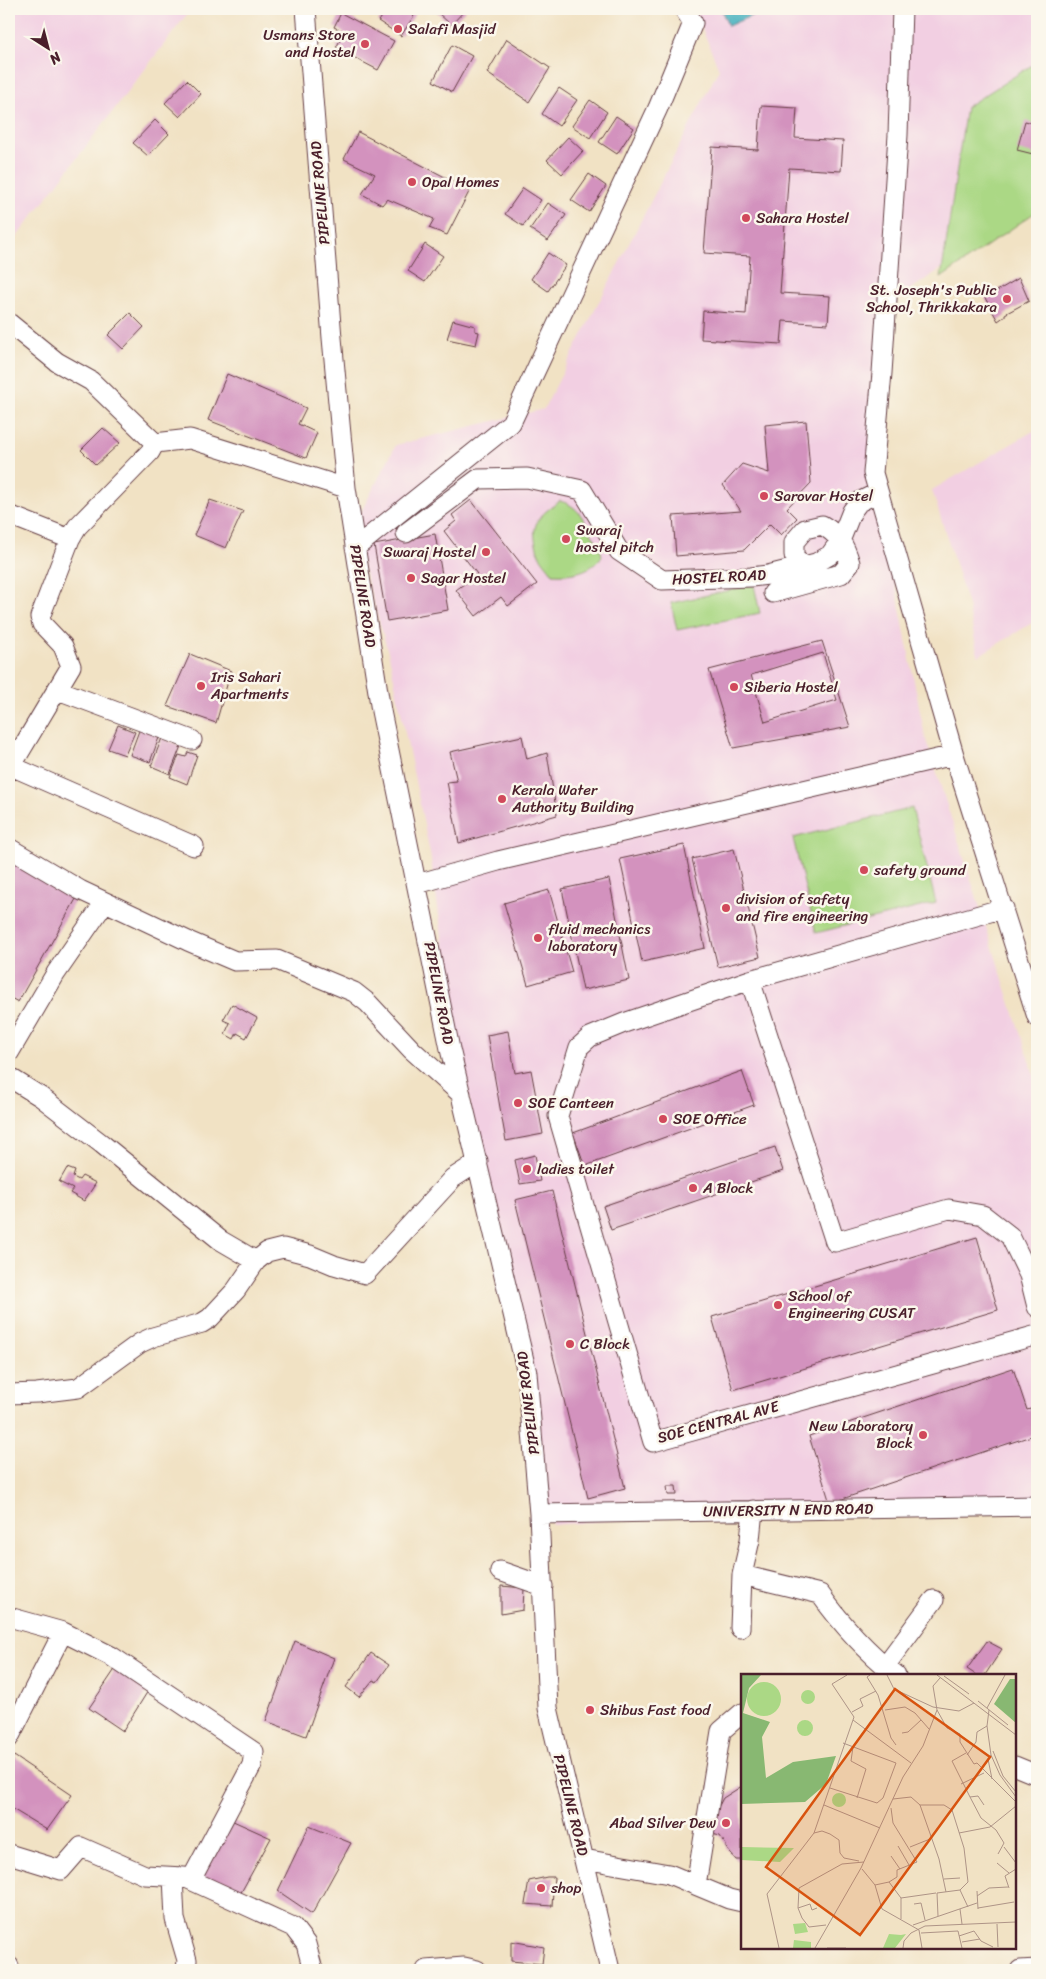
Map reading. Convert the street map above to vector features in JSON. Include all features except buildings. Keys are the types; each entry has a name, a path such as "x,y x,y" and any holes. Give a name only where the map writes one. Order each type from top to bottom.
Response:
{"street":[{"name":"PIPELINE ROAD","path":"306,9 331,328 346,488 355,548 381,711 418,884 450,1049 527,1374 539,1514 548,1708 610,1970"},
{"path":"355,548 511,423 658,108 693,23 684,9"},
{"path":"902,9 898,135 882,373 873,473 877,493 954,755 1037,1017"},
{"path":"9,324 58,362 91,381 155,442 190,439 346,488"},
{"path":"155,442 150,452 77,527 70,539 40,617 42,624 63,646 71,666 10,768 194,846"},
{"name":"HOSTEL ROAD","path":"406,532 478,479 527,478 582,490 619,551 662,580 751,578 816,563 830,555 840,541 852,511 859,502 877,493"},
{"path":"9,515 70,539"},
{"path":"773,593 841,574 850,563 846,550 834,532 822,525 805,529 794,542 794,555 802,566"},
{"path":"58,690 192,740"},
{"path":"418,884 498,861 954,755"},
{"path":"9,848 80,890 235,961 277,960 354,992 368,1003 412,1050 461,1094"},
{"path":"9,1053 56,974 105,902"},
{"path":"1004,908 750,980 835,1242 950,1209 983,1215 1010,1236 1029,1275 1037,1307"},
{"name":"SOE CENTRAL AVE","path":"750,980 624,1023 590,1037 579,1047 558,1116 653,1442 1037,1335"},
{"path":"9,1077 41,1097 102,1144 220,1240 251,1268"},
{"path":"9,1394 78,1388 140,1343 153,1337 202,1323 210,1318 236,1290 251,1268 267,1252 283,1248 310,1255 364,1274 453,1178 478,1162"},
{"name":"UNIVERSITY N END ROAD","path":"539,1514 1037,1506"},
{"path":"740,1628 742,1575 750,1540 753,1510"},
{"path":"500,1571 543,1586"},
{"path":"742,1575 820,1594 838,1620 864,1648 891,1671 934,1600"},
{"path":"9,1617 63,1632 111,1656 254,1752 252,1765 182,1878 175,1919 187,1960 186,1970"},
{"path":"9,1738 63,1632"},
{"path":"696,1885 721,1731 741,1714"},
{"path":"9,1854 61,1870 81,1847 145,1875 182,1878 293,1927 306,1944 313,1970"},
{"path":"584,1859 669,1874 729,1899 741,1902"},
{"path":"9,1966 10,1970"},
{"path":"426,1970 464,1967 477,1970"},
{"path":"1020,1970 1037,1969"}],"shaded area":[{"path":"9,9 191,9 9,247"},
{"path":"694,9 1037,9 1037,204 886,306 875,480 925,737 1037,1085 1037,1499 800,1506 552,1525 456,1032 430,853 389,655 352,529 396,445 544,409 719,69"},
{"path":"1037,429 1037,620 978,656 968,605 932,490"}],"green space":[{"path":"1037,62 1037,211 941,278 966,107"},
{"name":"Swaraj hostel pitch","path":"560,501 572,506 580,514 598,544 602,556 587,569 567,574 553,574 539,554 535,542 535,527 541,516"},
{"path":"754,585 760,613 677,630 671,603"},
{"name":"safety ground","path":"912,808 936,903 816,933 793,838"}],"water":[{"path":"721,9 767,9 728,26"}],"place":[{"name":"Salafi Masjid","path":"398,29"},
{"name":"Usmans Store and Hostel","path":"365,44"},
{"name":"Opal Homes","path":"412,182"},
{"name":"Sahara Hostel","path":"746,218"},
{"name":"St. Joseph's Public School, Thrikkakara","path":"1007,299"},
{"name":"Sarovar Hostel","path":"764,496"},
{"name":"Swaraj hostel pitch","path":"566,539"},
{"name":"Swaraj Hostel","path":"486,552"},
{"name":"Sagar Hostel","path":"411,578"},
{"name":"Iris Sahari Apartments","path":"201,686"},
{"name":"Siberia Hostel","path":"734,687"},
{"name":"Kerala Water Authority Building","path":"502,799"},
{"name":"safety ground","path":"864,870"},
{"name":"division of safety and fire engineering","path":"726,908"},
{"name":"fluid mechanics laboratory","path":"538,938"},
{"name":"SOE Canteen","path":"518,1103"},
{"name":"SOE Office","path":"663,1119"},
{"name":"ladies toilet","path":"527,1169"},
{"name":"A Block","path":"693,1188"},
{"name":"School of Engineering CUSAT","path":"778,1305"},
{"name":"C Block","path":"570,1344"},
{"name":"New Laboratory Block","path":"923,1435"},
{"name":"Shibus Fast food","path":"590,1710"},
{"name":"Abad Silver Dew","path":"726,1823"},
{"name":"shop","path":"541,1888"}]}
